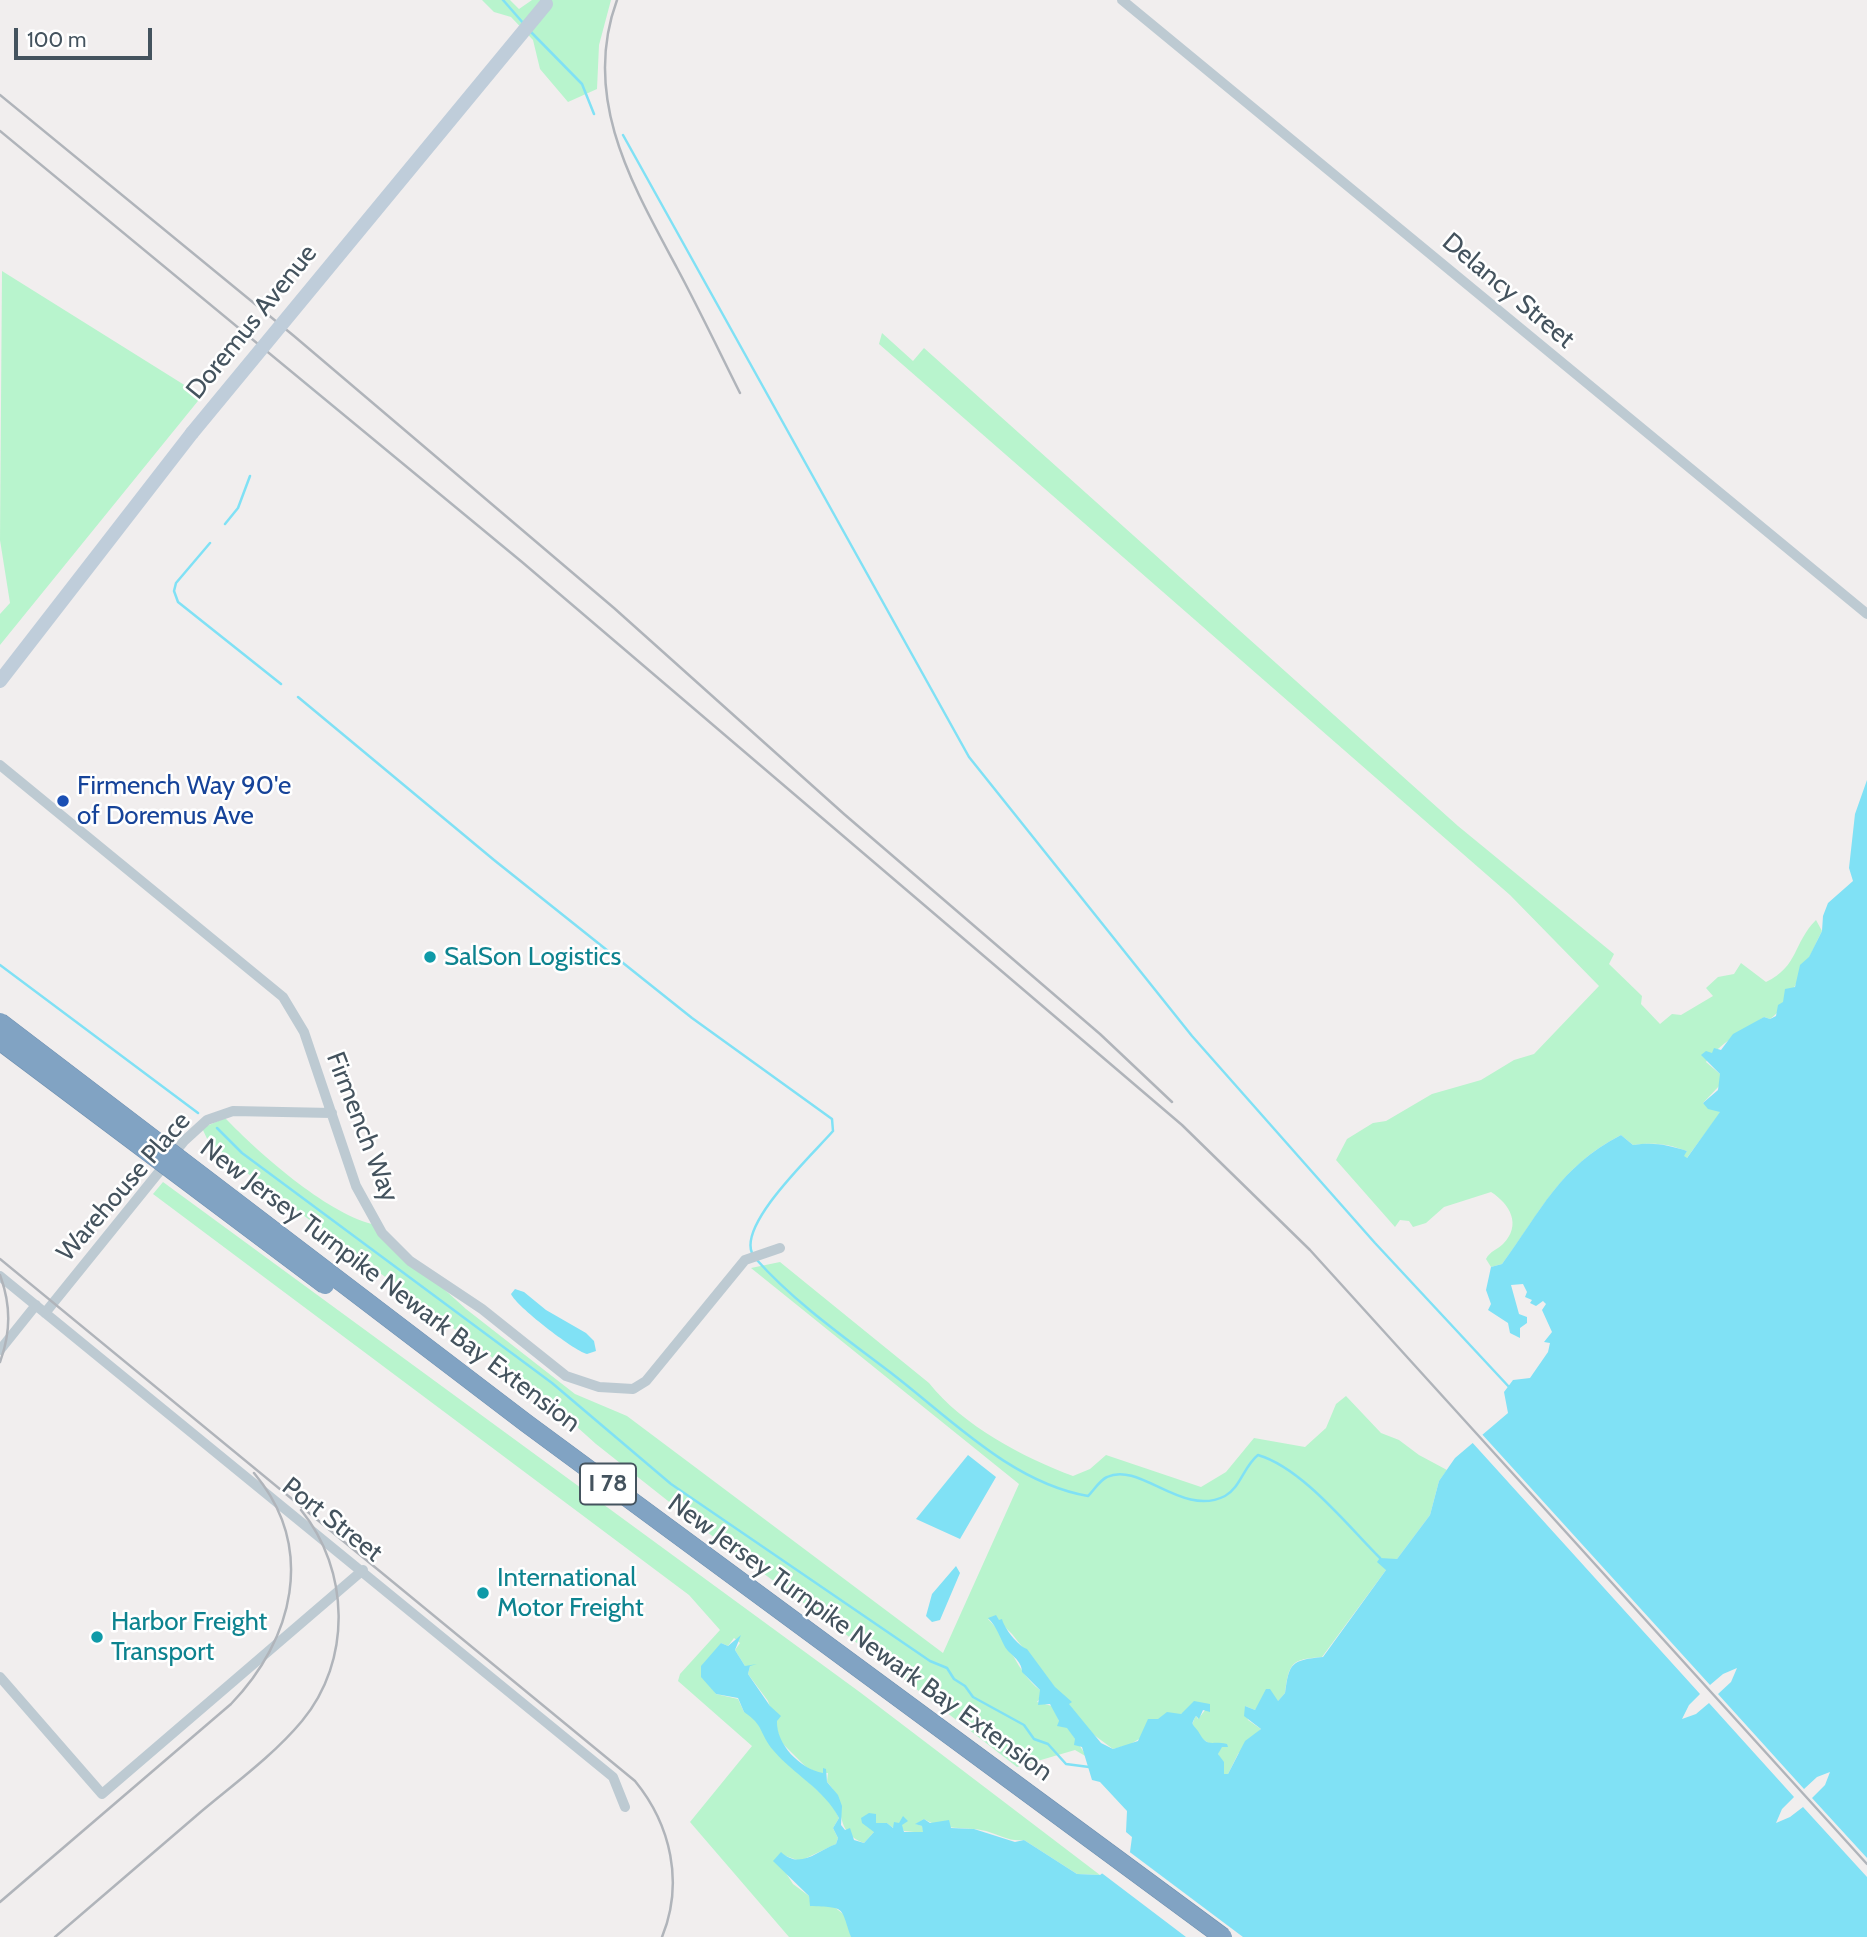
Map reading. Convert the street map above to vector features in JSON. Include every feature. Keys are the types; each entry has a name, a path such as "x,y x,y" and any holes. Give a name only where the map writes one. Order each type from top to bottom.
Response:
{"highway":[{"name":"New Jersey Turnpike Newark Bay Extension","path":"0,1022 526,1423 1223,1937"},
{"name":"New Jersey Turnpike Newark Bay Extension","path":"0,1041 665,1540 1203,1937"}],"main road":[{"name":"Doremus Avenue","path":"0,681 192,433 547,2"}],"street":[{"name":"Delancy Street","path":"1122,0 1867,614"},
{"name":"Firmench Way","path":"0,765 283,997 304,1032 356,1186 382,1233 410,1261 482,1309 566,1376 599,1387 633,1389 646,1381 745,1261 779,1248"},
{"name":"Warehouse Place","path":"45,1313 184,1141 207,1120 233,1111 332,1113"},
{"name":"Port Street","path":"0,1276 613,1777 625,1807"},
{"path":"0,1350 36,1305"},
{"path":"0,1677 102,1794 363,1570"}],"green space":[{"path":"482,0 510,0 519,9 532,0 611,0 599,45 597,89 568,102 540,69 533,40 511,17 494,12"},
{"path":"2,271 202,396 0,645 0,614 10,603 0,540"},
{"path":"882,333 913,361 924,348 1458,826 1614,954 1609,964 1642,996 1641,1004 1660,1024 1672,1014 1681,1015 1713,996 1706,988 1718,977 1734,974 1741,963 1766,982 1777,976 1816,920 1822,931 1785,1003 1770,1019 1764,1017 1740,1032 1706,1062 1720,1074 1720,1085 1703,1103 1721,1112 1686,1159 1683,1156 1687,1151 1661,1144 1633,1145 1621,1135 1599,1148 1566,1176 1502,1264 1491,1267 1486,1259 1509,1237 1513,1222 1504,1203 1491,1192 1444,1207 1426,1223 1413,1227 1409,1221 1400,1220 1395,1227 1336,1160 1347,1139 1373,1123 1386,1121 1432,1094 1481,1080 1514,1060 1534,1054 1599,986 1510,895 879,344"},
{"path":"225,1118 294,1180 334,1207 372,1224 466,1309 575,1394 627,1416 943,1653 1019,1484 751,1268 780,1262 929,1383 976,1426 1034,1460 1073,1476 1090,1469 1106,1455 1201,1487 1226,1472 1254,1438 1305,1447 1326,1428 1336,1404 1346,1396 1381,1433 1399,1440 1419,1455 1447,1470 1439,1481 1430,1515 1397,1559 1386,1559 1386,1570 1322,1657 1304,1659 1293,1665 1285,1693 1278,1701 1263,1700 1255,1710 1245,1706 1248,1720 1261,1729 1238,1754 1228,1774 1224,1775 1218,1754 1221,1743 1208,1743 1194,1729 1193,1721 1196,1716 1198,1719 1210,1704 1181,1714 1129,1745 1113,1749 1090,1732 1012,1634 999,1621 988,1619 1002,1636 1025,1674 1040,1690 1041,1697 1037,1702 1052,1706 1061,1725 1068,1728 1087,1757 1075,1750 1017,1767 835,1626 711,1535 596,1444 538,1392 210,1145 202,1128"},
{"path":"163,1182 861,1693 1100,1875 1077,1874 1024,1840 1010,1839 986,1831 939,1825 924,1819 916,1824 922,1826 924,1833 904,1831 899,1823 893,1828 887,1823 876,1823 874,1832 864,1843 854,1838 843,1824 834,1790 827,1782 828,1773 818,1773 806,1767 781,1742 768,1701 748,1674 750,1666 745,1666 735,1650 740,1643 734,1638 728,1646 721,1643 712,1688 716,1694 738,1699 744,1712 752,1715 798,1772 831,1803 839,1818 833,1828 838,1838 836,1844 800,1861 783,1855 782,1867 793,1884 809,1896 811,1906 833,1906 847,1917 851,1937 789,1937 690,1822 752,1746 678,1681 680,1674 720,1630 689,1595 153,1194"}],"water":[{"path":"1867,780 1867,1937 851,1937 840,1910 810,1906 809,1896 773,1861 781,1852 788,1857 802,1859 836,1844 838,1838 833,1828 839,1818 817,1790 773,1750 758,1725 744,1712 738,1698 716,1694 701,1677 701,1666 721,1643 728,1646 741,1635 735,1650 745,1666 757,1664 750,1666 748,1674 770,1706 781,1716 777,1721 778,1730 785,1747 798,1761 814,1771 823,1773 823,1768 826,1769 827,1782 838,1795 842,1806 841,1825 845,1830 850,1828 854,1840 864,1843 874,1832 862,1823 861,1818 869,1813 876,1814 876,1823 887,1823 893,1828 894,1822 899,1823 903,1816 908,1821 902,1825 904,1832 923,1832 922,1826 915,1824 924,1819 930,1823 949,1820 951,1828 974,1829 1015,1842 1024,1840 1077,1874 1100,1875 1130,1852 1132,1837 1126,1832 1127,1811 1100,1782 1092,1780 1082,1747 1074,1745 1075,1739 1067,1728 1057,1726 1059,1721 1050,1704 1038,1705 1040,1690 1022,1672 1020,1664 1005,1647 988,1618 996,1615 999,1620 1002,1619 1012,1636 1027,1649 1055,1687 1072,1702 1069,1704 1101,1743 1113,1749 1138,1741 1148,1719 1158,1719 1167,1712 1181,1714 1194,1701 1210,1704 1210,1712 1203,1710 1199,1719 1196,1716 1193,1724 1207,1742 1227,1744 1228,1747 1222,1747 1218,1754 1224,1762 1224,1774 1228,1774 1245,1741 1261,1729 1244,1716 1245,1706 1255,1710 1266,1689 1270,1689 1278,1701 1285,1693 1288,1675 1294,1665 1304,1660 1323,1657 1386,1570 1377,1562 1380,1558 1397,1559 1430,1515 1439,1481 1455,1458 1508,1413 1504,1392 1513,1380 1530,1378 1548,1352 1550,1343 1544,1342 1552,1332 1542,1310 1546,1304 1543,1301 1536,1306 1530,1303 1532,1300 1525,1297 1527,1292 1523,1284 1511,1285 1519,1314 1527,1317 1527,1323 1520,1328 1520,1338 1510,1333 1508,1323 1488,1310 1491,1304 1486,1290 1491,1267 1502,1264 1566,1176 1599,1148 1621,1135 1633,1145 1661,1145 1687,1151 1684,1156 1687,1158 1720,1112 1708,1109 1703,1103 1718,1090 1720,1074 1701,1055 1706,1051 1712,1053 1714,1048 1721,1050 1733,1034 1764,1017 1770,1019 1776,1016 1778,1005 1783,1002 1785,989 1795,987 1800,965 1809,957 1822,931 1823,916 1828,903 1853,881 1849,868 1855,814"},
{"path":"515,1289 524,1292 546,1310 586,1333 594,1341 596,1351 587,1354 580,1351 546,1327 515,1300 511,1294"},
{"path":"968,1455 996,1477 960,1539 916,1519"},
{"path":"956,1566 960,1573 940,1620 932,1622 926,1616 932,1594"}],"pier":[{"path":"1480,1432 1710,1685 1723,1674 1737,1668 1731,1682 1718,1694 1804,1789 1817,1777 1830,1772 1825,1785 1812,1798 1867,1858 1867,1877 1803,1807 1776,1823 1782,1809 1794,1797 1709,1703 1696,1714 1682,1719 1689,1705 1700,1694 1470,1440"},
{"path":"1127,1850 1243,1937 1186,1937 1099,1871"}],"waterway":[{"path":"503,0 524,24"},
{"path":"530,31 582,84 594,114"},
{"path":"623,135 969,757 1192,1036 1375,1243 1510,1388"},
{"path":"225,524 238,508 250,476"},
{"path":"210,543 176,583 174,591 178,602 281,684"},
{"path":"298,697 494,860 692,1018 832,1119 833,1131 780,1189 756,1225 751,1240 752,1253"},
{"path":"0,965 198,1113"},
{"path":"217,1128 242,1153 552,1383 671,1484 930,1661 947,1668 954,1679 965,1686 973,1697 1024,1725 1034,1739 1048,1744 1066,1764 1089,1767"},
{"path":"756,1259 805,1306 841,1335 985,1448 1034,1478 1088,1496 1104,1478 1120,1474 1133,1476 1193,1500 1209,1501 1230,1492 1258,1455 1275,1462 1307,1485 1380,1558"}],"railway":[{"path":"617,0 607,36 605,71 608,106 617,139 644,204 740,393"},
{"path":"0,95 294,336 614,608 844,814 1100,1034 1172,1102"},
{"path":"0,131 522,562 1182,1125 1310,1250 1867,1864"},
{"path":"0,1259 635,1781 658,1816 670,1855 672,1896 662,1937"},
{"path":"0,1275 8,1318 0,1362"},
{"path":"0,1902 231,1704 270,1651 282,1623 289,1593 291,1562 286,1532 274,1502 254,1473"},
{"path":"55,1937 265,1759 302,1721 318,1697 330,1671 337,1644 339,1616 336,1587 329,1560 317,1534 301,1510"}],"place":[{"name":"Firmench Way 90'e of Doremus Ave","path":"63,801"},
{"name":"SalSon Logistics","path":"430,957"},
{"name":"International Motor Freight","path":"483,1593"},
{"name":"Harbor Freight Transport","path":"97,1637"}]}
